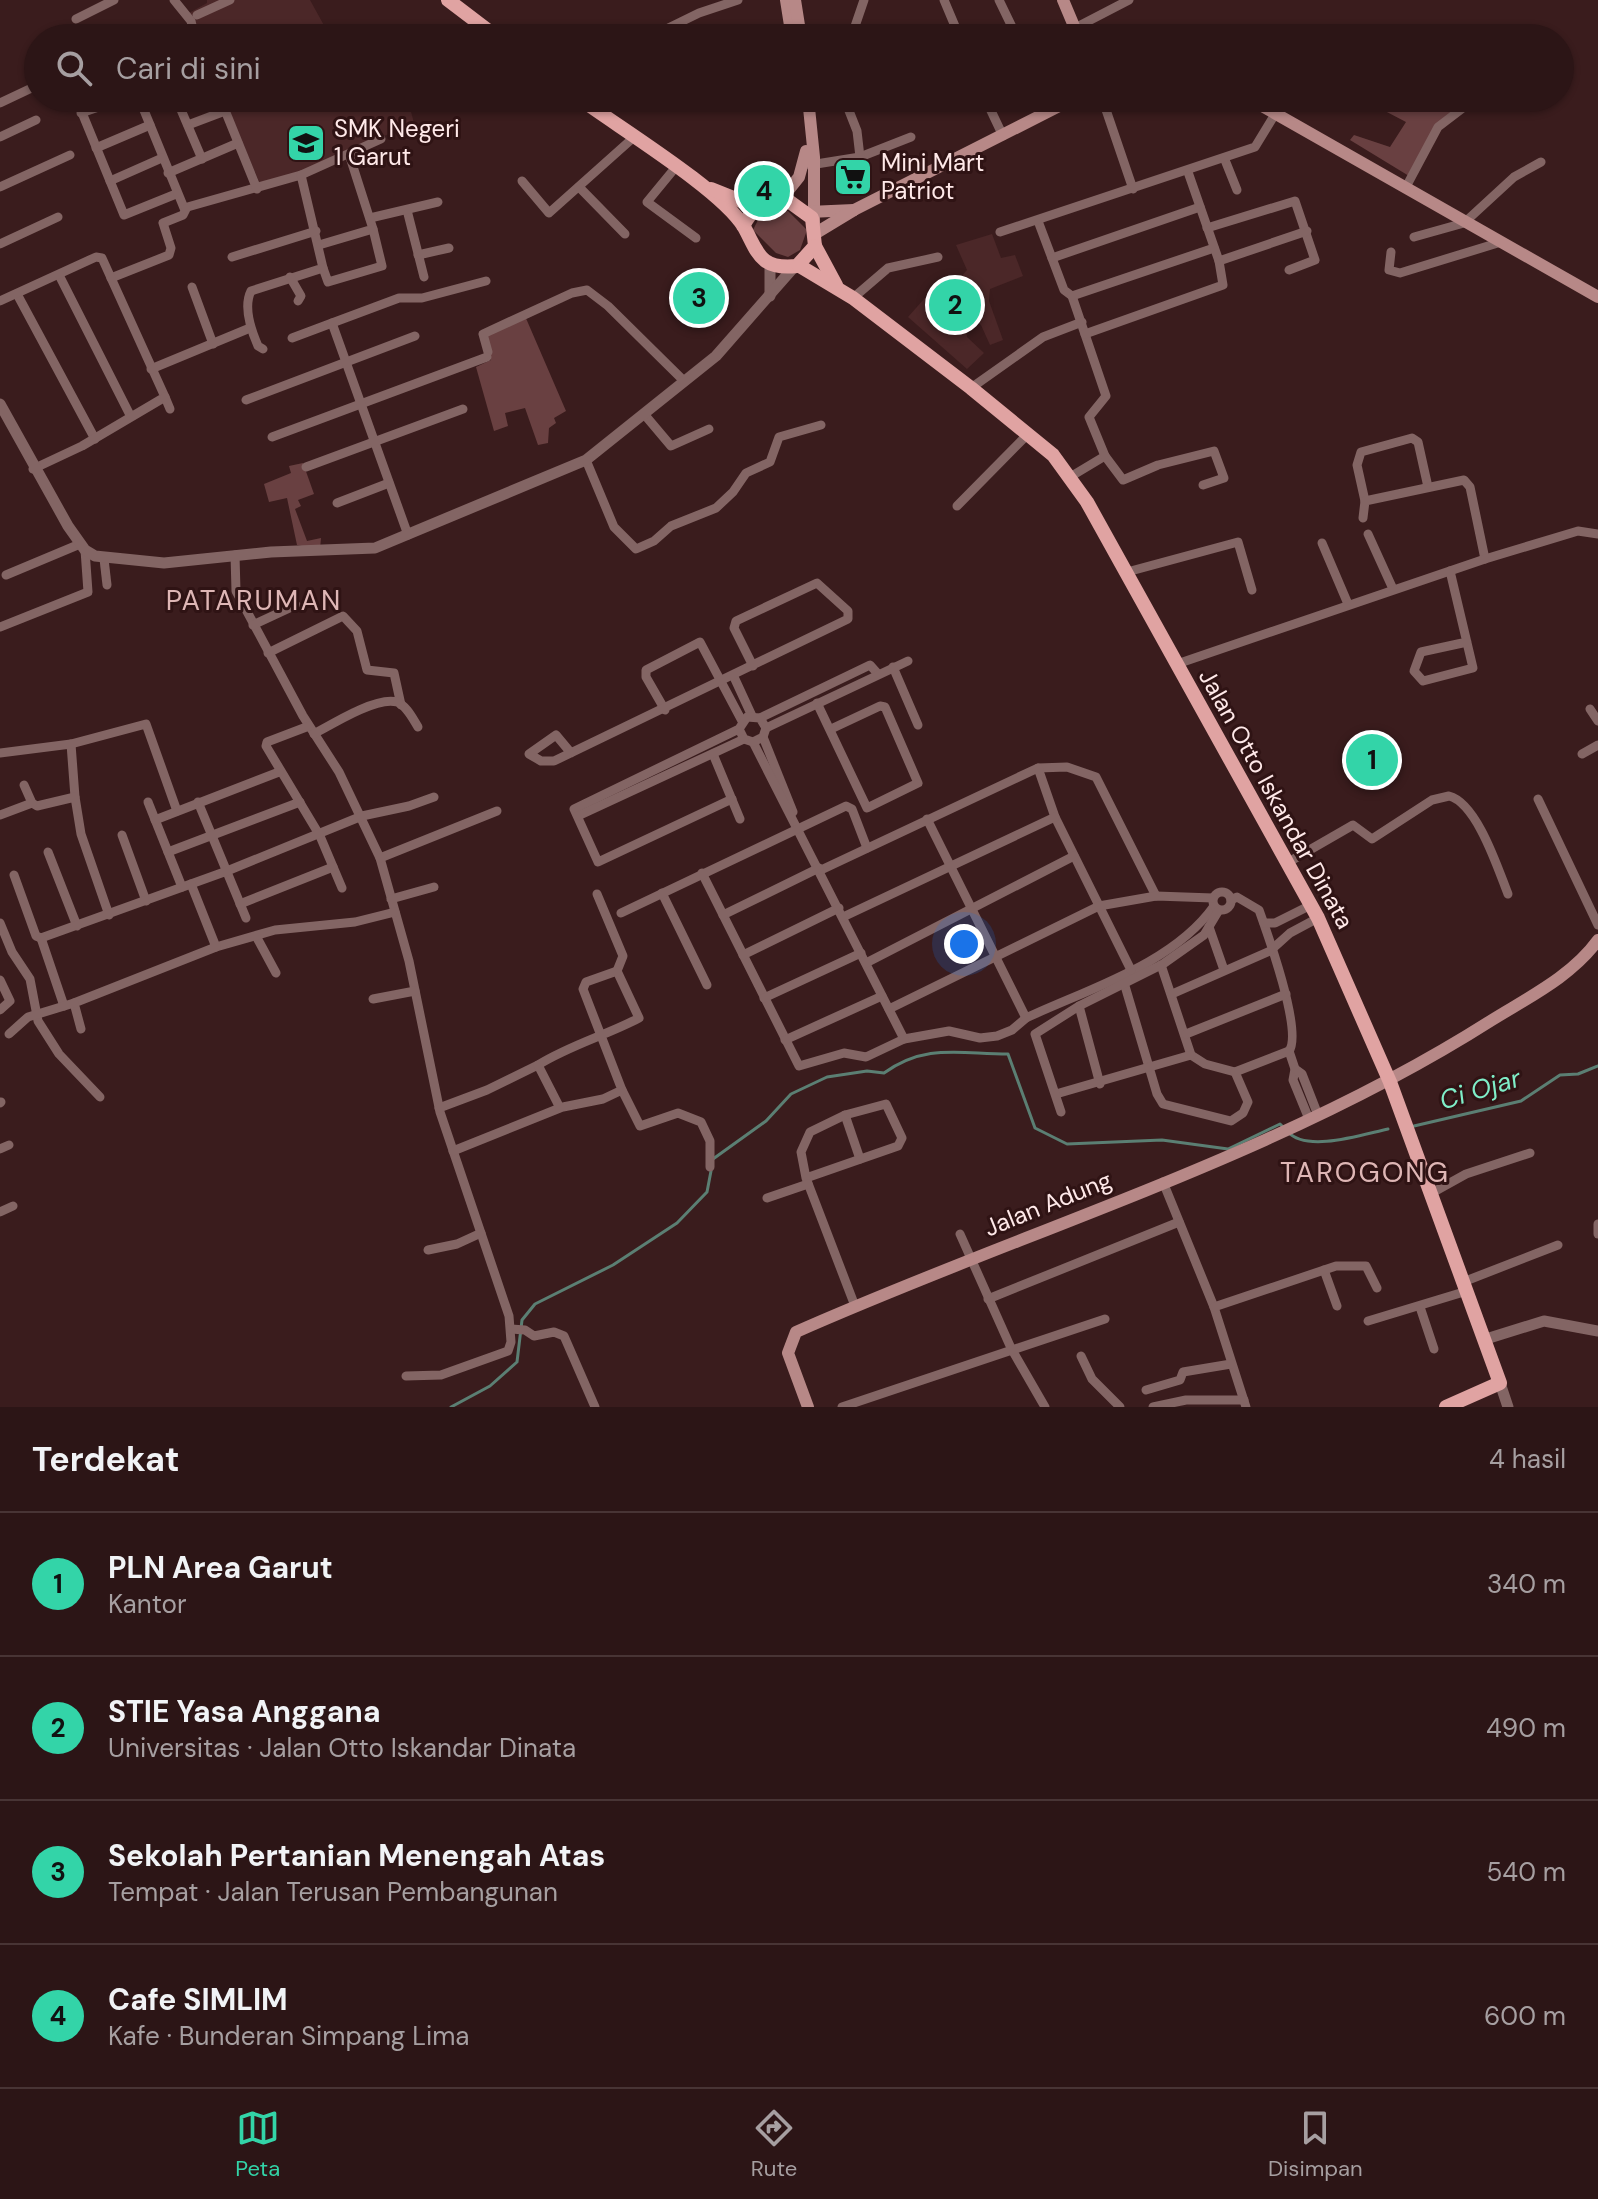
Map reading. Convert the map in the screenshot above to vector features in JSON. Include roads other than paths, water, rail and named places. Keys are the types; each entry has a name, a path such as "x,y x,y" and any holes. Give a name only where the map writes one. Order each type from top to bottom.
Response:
{"main road":[{"path":"448,0 475,24"},
{"path":"786,0 790,24"},
{"path":"795,0 799,24"},
{"path":"1063,0 1073,24"},
{"path":"598,112 703,186 743,226 751,247 770,263 796,266 813,226 854,210 1048,112"},
{"path":"801,112 813,226 837,287"},
{"path":"743,226 756,207 768,199 783,197 807,171 808,112"},
{"path":"1273,112 1598,297"},
{"path":"703,186 756,207"},
{"path":"783,197 813,226"},
{"path":"813,226 854,210"},
{"name":"Jalan Otto Iskandar Dinata","path":"796,266 853,298 971,388 1053,455 1070,477 1127,572 1315,912 1390,1082 1500,1383"},
{"name":"Jalan Adung","path":"808,1407 790,1362 789,1342 796,1332 1284,1132 1390,1082 1544,988 1571,968 1598,940"},
{"path":"1446,1407 1500,1383"}],"street":[{"path":"76,19 114,0"},
{"path":"174,0 191,24"},
{"path":"197,15 230,0"},
{"path":"681,24 738,0"},
{"path":"856,24 864,0"},
{"path":"944,0 954,24"},
{"path":"999,0 1011,24"},
{"path":"1091,24 1129,0"},
{"path":"0,103 24,92"},
{"path":"84,112 81,113 124,215 176,194"},
{"path":"145,112 176,194 186,209"},
{"path":"182,112 202,159"},
{"path":"188,125 222,112"},
{"path":"225,112 257,189"},
{"path":"850,112 857,131 860,157"},
{"path":"992,112 1003,136"},
{"path":"1107,112 1133,189"},
{"path":"1406,187 1438,127 1458,112"},
{"path":"1000,232 1225,160 1255,147 1277,114"},
{"path":"0,137 36,120"},
{"path":"96,148 150,125"},
{"path":"807,171 860,157 911,137"},
{"path":"522,181 549,213 633,138"},
{"path":"111,278 169,255 171,248 163,223 183,215 186,209 301,175 381,139"},
{"path":"168,173 238,143"},
{"path":"301,175 328,282 382,266 349,154"},
{"path":"0,187 70,155"},
{"path":"110,181 162,158"},
{"path":"1225,160 1237,190"},
{"path":"1414,237 1467,221 1514,177 1541,162"},
{"path":"673,166 647,202 696,238"},
{"path":"1085,334 1220,288 1224,282 1188,172"},
{"path":"579,187 625,234"},
{"path":"1207,228 1295,201 1315,260 1289,270"},
{"path":"370,218 438,202"},
{"path":"1052,258 1200,207"},
{"path":"407,210 424,277"},
{"path":"0,244 58,217"},
{"path":"1038,221 1064,290 1072,296 1106,396 1089,417 1105,456 1123,480 1158,465 1214,451 1224,478 1203,485"},
{"path":"319,245 373,229"},
{"path":"232,257 316,231"},
{"path":"1219,261 1307,231"},
{"path":"1391,252 1389,270 1400,273 1501,242"},
{"path":"418,255 449,248"},
{"path":"1072,296 1214,248"},
{"path":"0,301 99,257 170,409"},
{"path":"853,298 888,268 938,257"},
{"path":"770,263 770,296"},
{"path":"6,575 82,547 104,559 164,563 235,555 375,548 586,460 716,356 796,266"},
{"path":"263,349 258,346 250,328 248,297 251,291 323,268"},
{"path":"59,275 130,415"},
{"path":"290,277 301,296 298,301"},
{"path":"292,338 399,298 422,298 486,281"},
{"path":"192,287 213,344"},
{"path":"272,437 488,355 483,334 572,293 587,290 608,306 684,381"},
{"path":"17,294 95,439"},
{"path":"971,388 1043,337 1082,322"},
{"path":"332,323 363,401 408,535"},
{"path":"151,369 250,328"},
{"path":"246,400 415,336"},
{"path":"33,469 95,439 130,415 165,397"},
{"path":"0,404 3,420 82,547 88,592 0,627"},
{"path":"306,467 463,409"},
{"path":"644,414 671,446 709,429"},
{"path":"586,460 614,527 636,549 654,541 671,526 722,504 746,473 770,462 779,437 821,425"},
{"path":"957,506 1028,434"},
{"path":"1363,518 1365,501 1357,465 1361,452 1412,438 1418,442 1428,487"},
{"path":"1070,477 1105,456"},
{"path":"1365,501 1460,480 1468,483 1485,559"},
{"path":"337,503 389,483"},
{"path":"1177,664 1485,559 1578,531 1598,534"},
{"path":"1368,534 1393,589"},
{"path":"1127,572 1238,542 1252,590"},
{"path":"1322,543 1348,604"},
{"path":"235,555 236,591 362,816 380,858 415,991 439,1108 512,1329 510,1347 503,1354 441,1375 406,1376"},
{"path":"104,559 107,585"},
{"path":"1450,571 1467,642 1473,668 1423,681 1416,676 1414,671 1421,652 1467,642"},
{"path":"571,753 734,677 848,619 848,611 817,583 736,621 734,628 753,666"},
{"path":"253,625 296,605"},
{"path":"268,653 343,616 357,631 367,670 394,673 401,705 418,727"},
{"path":"665,710 646,677 646,670 694,642 703,645 741,725 756,736 789,796 793,816 904,1039"},
{"path":"732,799 598,862 576,807 756,736 817,703 908,661"},
{"path":"657,774 756,717 870,665 878,674"},
{"path":"893,667 918,725"},
{"path":"734,677 756,717 756,736"},
{"path":"342,888 320,836 279,772 267,742 312,730 353,712 391,702 401,705"},
{"path":"817,703 867,808 918,783 885,707 880,706 831,729"},
{"path":"1590,709 1598,721"},
{"path":"0,753 71,744 146,724 177,811"},
{"path":"71,744 81,834 109,915"},
{"path":"1582,754 1598,745"},
{"path":"713,754 740,819"},
{"path":"723,915 1038,768 1067,767 1096,777 1156,896"},
{"path":"1038,768 1055,817 1131,970"},
{"path":"155,820 279,772"},
{"path":"24,785 32,803"},
{"path":"1287,863 1353,825 1372,839 1432,800 1449,796 1462,802 1476,823 1508,894"},
{"path":"0,815 32,803 42,806 75,797"},
{"path":"41,938 320,836 362,816 434,797"},
{"path":"1538,799 1598,925"},
{"path":"148,802 168,852 216,947"},
{"path":"198,802 246,918"},
{"path":"168,852 300,802"},
{"path":"621,913 846,806 852,809 867,848"},
{"path":"380,858 497,811"},
{"path":"743,955 1055,817"},
{"path":"927,819 1026,1018"},
{"path":"122,835 146,901"},
{"path":"48,852 77,926"},
{"path":"764,998 973,911 1074,856"},
{"path":"240,904 333,867"},
{"path":"702,873 799,1066 844,1053 866,1057 904,1039 949,1031 980,1038 997,1036 1012,1030 1026,1018 1131,970 1203,922 1223,892 1231,900"},
{"path":"14,875 36,936 41,938 81,1029"},
{"path":"391,899 434,887"},
{"path":"662,893 707,985"},
{"path":"439,1108 487,1090 639,1016 617,971 623,956 597,894"},
{"path":"889,1009 1099,906 1156,896 1227,908 1231,900 1237,897 1259,910 1264,923 1270,951 1286,994 1293,1024 1293,1045 1289,1051 1235,1072 1205,1064 1191,1055 1161,965"},
{"path":"1061,1112 1035,1034 1079,1006 1125,986 1161,965 1204,935 1216,905"},
{"path":"9,1034 21,1021 35,1014 69,1004 216,947 275,930 355,922 395,912"},
{"path":"1264,923 1315,912"},
{"path":"1172,994 1270,951 1315,912"},
{"path":"0,923 12,952 30,979 35,1014 59,1054 100,1097"},
{"path":"1209,927 1224,970"},
{"path":"256,936 276,973"},
{"path":"617,971 610,970 584,984 622,1090 640,1126 678,1113 701,1122 710,1141 710,1167"},
{"path":"0,980 10,1001 0,1010"},
{"path":"1125,986 1157,1094 1163,1104 1231,1121 1243,1113 1248,1102 1235,1072"},
{"path":"373,999 415,991"},
{"path":"1186,1034 1286,994"},
{"path":"785,1040 882,996"},
{"path":"1079,1006 1100,1084"},
{"path":"1289,1051 1295,1069 1293,1080 1313,1117"},
{"path":"1056,1094 1100,1084 1148,1065 1191,1055"},
{"path":"538,1065 560,1108"},
{"path":"453,1151 560,1108 603,1099 622,1090"},
{"path":"767,1198 807,1181 860,1159 898,1146 902,1138 884,1103 845,1115 810,1132 801,1152 807,1181 855,1306"},
{"path":"845,1115 860,1159"},
{"path":"1430,1194 1466,1174 1530,1153"},
{"path":"1153,1407 1186,1400 1245,1403 1214,1307 1163,1182"},
{"path":"0,1212 13,1206"},
{"path":"988,1299 1179,1222"},
{"path":"1598,1224 1598,1234"},
{"path":"428,1250 457,1244 481,1233"},
{"path":"960,1234 1011,1348 1045,1407"},
{"path":"1368,1321 1420,1307 1558,1245"},
{"path":"1214,1307 1324,1270 1366,1266 1377,1288"},
{"path":"1324,1270 1337,1306"},
{"path":"1420,1307 1434,1349"},
{"path":"842,1407 1105,1319"},
{"path":"1486,1339 1544,1321 1598,1331"},
{"path":"512,1329 525,1330 534,1336 554,1332 564,1336 595,1407"},
{"path":"1081,1356 1092,1379 1120,1407"},
{"path":"1146,1390 1180,1380 1183,1372 1231,1364"},
{"path":"1500,1383 1508,1407"}],"waterway":[{"path":"713,1159 766,1121 791,1094 827,1077 867,1071 884,1073 914,1057 944,1052 1008,1054 1035,1128 1067,1144 1162,1140 1228,1149 1280,1124 1283,1127"},
{"name":"Ci Ojar","path":"1414,1126 1521,1101 1560,1075 1578,1074 1598,1066"},
{"path":"1288,1132 1297,1138 1322,1142 1388,1129"},
{"path":"451,1407 490,1386 517,1362 522,1320 535,1304 613,1265 677,1223 707,1192 711,1171"}],"place":[{"name":"SMK Negeri 1 Garut","path":"306,143"},
{"name":"Mini Mart Patriot","path":"853,177"},
{"name":"Cafe SIMLIM","path":"764,191"},
{"name":"Sekolah Pertanian Menengah Atas","path":"699,298"},
{"name":"STIE Yasa Anggana","path":"955,305"},
{"name":"PLN Area Garut","path":"1372,760"}],"district":[{"name":"PATARUMAN","path":"254,600"},
{"name":"TAROGONG","path":"1365,1172"}]}
